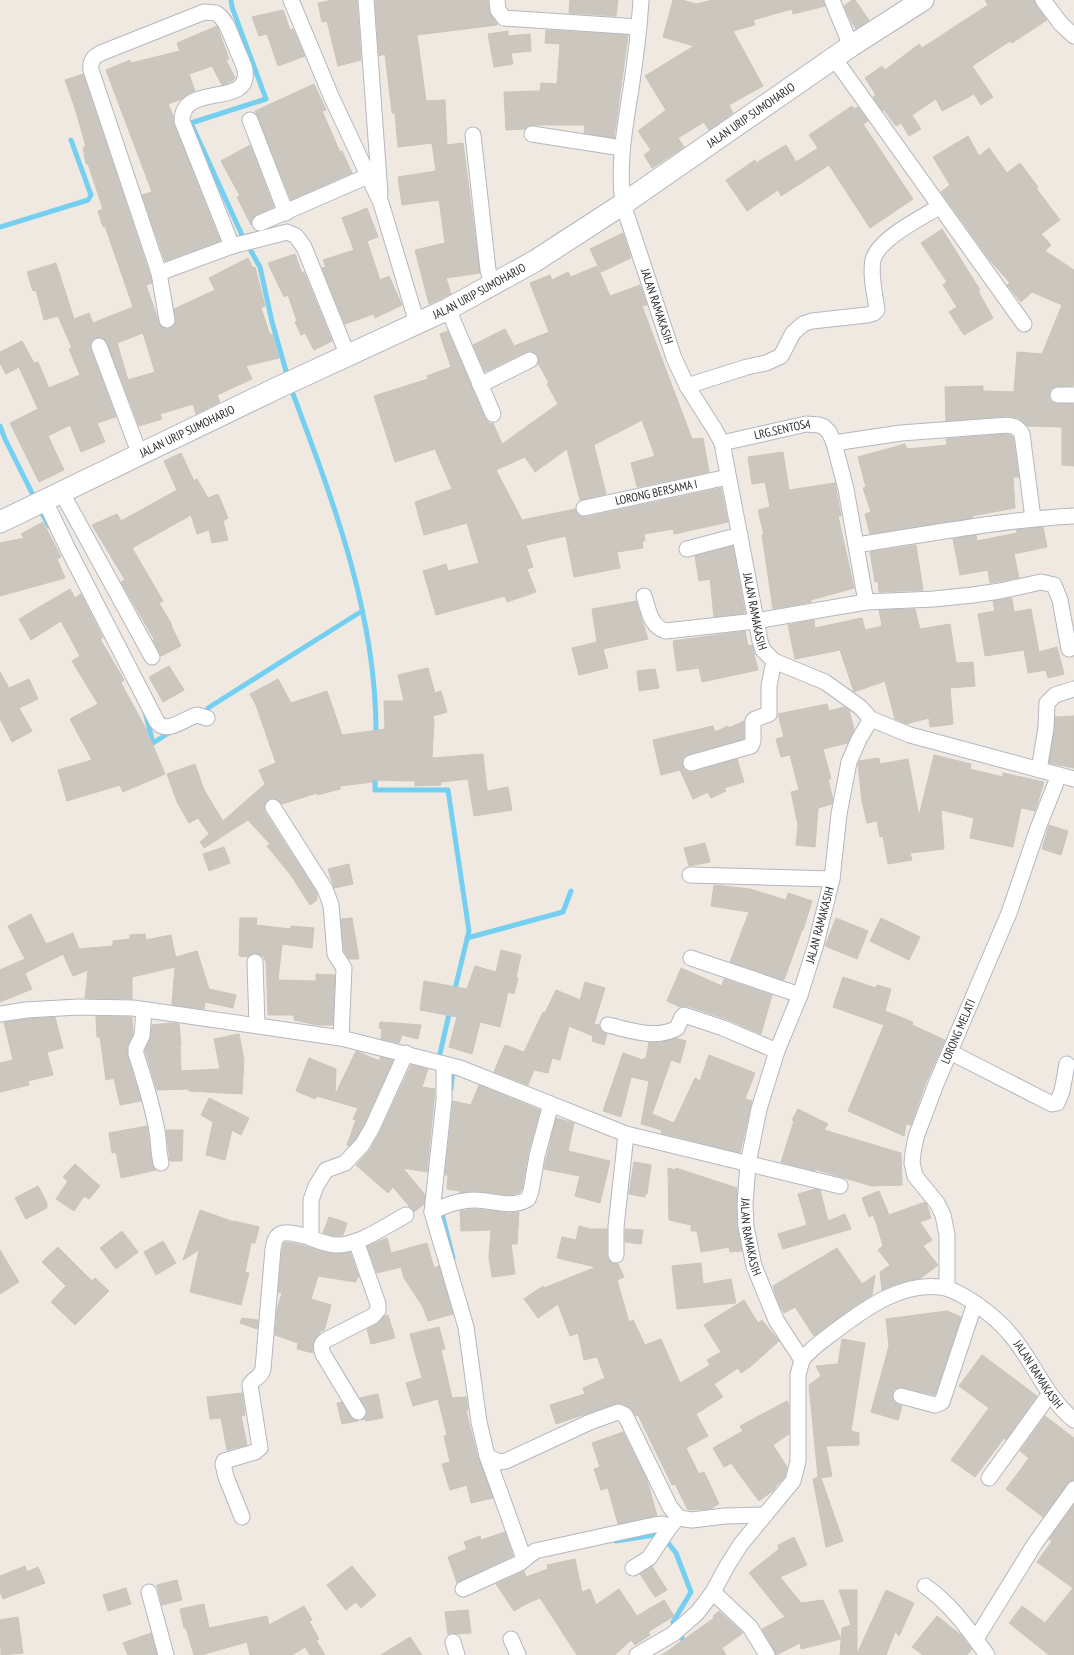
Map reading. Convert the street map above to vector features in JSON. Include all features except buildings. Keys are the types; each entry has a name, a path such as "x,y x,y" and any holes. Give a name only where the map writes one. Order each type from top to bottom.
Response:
{"street":[{"path":"291,0 332,96 381,203 417,324"},
{"path":"366,0 381,203"},
{"path":"497,0 498,10 504,18 600,23 639,27"},
{"name":"JALAN RAMAKASIH","path":"641,0 639,27 622,148 620,185 623,204 674,358 687,386 722,443 760,641 763,650 774,661 825,682 860,707 871,719 859,739 849,762 839,814 832,879 816,944 800,995 777,1050 759,1109 748,1164 745,1204 746,1227 754,1266 776,1320 802,1360 817,1344 850,1320 883,1299 914,1288 927,1286 947,1288 975,1303 1009,1333 1021,1348 1050,1395 1062,1410 1074,1420"},
{"path":"832,0 851,46"},
{"name":"JALAN URIP SUMOHARJO","path":"0,522 276,389 448,309 535,261 623,204 851,46 923,0"},
{"path":"1043,0 1056,19 1074,36"},
{"path":"167,320 159,274 91,70 92,59 101,53 204,12 216,13 224,22 243,65 245,76 244,82 235,90 188,103 183,110 182,121 236,245"},
{"path":"834,58 1024,324"},
{"path":"250,120 286,213"},
{"path":"532,134 622,148"},
{"path":"473,135 488,270 492,285"},
{"path":"260,223 286,213 368,176"},
{"path":"687,386 747,366 766,363 781,356 793,333 808,322 874,313 877,310 873,270 873,261 876,253 886,240 939,206"},
{"path":"159,274 236,245 287,232 292,233 300,240 348,356"},
{"path":"448,309 493,414"},
{"path":"99,346 140,455"},
{"path":"480,385 530,360"},
{"path":"1058,395 1074,395"},
{"name":"LRG.SENTOSA","path":"722,443 778,430 813,424 824,427 829,432 834,443 846,489 866,602"},
{"path":"834,443 901,433 1011,425 1017,427 1022,434 1033,518"},
{"name":"LORONG BERSAMA I","path":"584,508 728,477"},
{"path":"44,502 152,657"},
{"path":"44,502 157,722 166,727 197,715 207,718"},
{"path":"856,545 1033,518 1074,516"},
{"path":"687,549 740,535"},
{"path":"644,596 654,623 658,628 666,630 756,621 866,602 934,599 973,595 1041,582 1050,583 1054,584 1059,595 1069,649"},
{"path":"691,763 751,746 753,741 753,721 769,714 769,686 774,661"},
{"path":"1039,770 1046,728 1047,703 1055,695 1074,689"},
{"path":"871,719 910,735 1074,779"},
{"name":"LORONG MELATI","path":"947,1288 946,1235 943,1215 938,1203 915,1176 912,1163 916,1137 1009,913 1038,828 1059,775"},
{"path":"273,807 322,885 331,905 335,954 344,968 341,1038"},
{"path":"690,874 832,879"},
{"path":"691,958 800,995"},
{"path":"255,962 257,1025"},
{"path":"0,1014 26,1010 78,1007 144,1010 341,1038 406,1053 450,1066 626,1134 840,1186"},
{"path":"144,1010 142,1036 136,1048 136,1054 149,1094 159,1142 158,1149 161,1163"},
{"path":"608,1025 649,1034 666,1032 677,1028 684,1015 724,1028 777,1050"},
{"path":"950,1052 1052,1104 1057,1103 1062,1091 1067,1064"},
{"path":"311,1238 311,1200 316,1186 326,1170 345,1163 362,1145 372,1128 406,1053"},
{"path":"450,1066 444,1100 438,1209 466,1327 479,1422 491,1458 529,1555"},
{"path":"438,1209 460,1202 474,1200 507,1204 528,1199 531,1191 537,1156 551,1104"},
{"path":"616,1255 616,1227 626,1134"},
{"path":"242,1517 226,1477 223,1464 224,1461 258,1450 260,1448 250,1385 252,1381 260,1376 263,1369 273,1250 276,1239 279,1234 284,1233 311,1238 332,1245 356,1241 406,1215"},
{"path":"356,1241 378,1304 378,1310 373,1316 326,1340 321,1346 323,1354 358,1412"},
{"path":"901,1396 935,1405 942,1402 975,1303"},
{"path":"638,1655 677,1631 696,1613 713,1592 741,1544 790,1486 796,1472 799,1443 798,1375 802,1360"},
{"path":"989,1478 1050,1395"},
{"path":"491,1458 506,1461 590,1422 618,1412 625,1415 670,1507 669,1529 649,1558 633,1568"},
{"path":"976,1639 1034,1545 1074,1489"},
{"path":"669,1529 692,1520 725,1516 765,1515"},
{"path":"463,1589 520,1563 529,1555 654,1525 663,1524 669,1529"},
{"path":"925,1586 941,1598 976,1639 987,1655"},
{"path":"149,1592 166,1655"},
{"path":"713,1592 750,1627 767,1655"},
{"path":"511,1639 518,1655"}],"waterway":[{"path":"231,0 232,7 266,99 191,123 242,235 260,267 272,322 288,378"},
{"path":"0,227 88,200 91,195 71,140"},
{"path":"290,386 336,514 360,601 369,645 374,690 376,735"},
{"path":"0,426 36,501"},
{"path":"39,508 49,526"},
{"path":"208,708 362,611"},
{"path":"145,712 153,743 172,731"},
{"path":"375,773 375,790 448,790 469,931 454,993"},
{"path":"467,938 563,912 571,891"},
{"path":"441,1059 439,1058 450,1010"},
{"path":"451,1089 453,1069"},
{"path":"441,1210 453,1258"},
{"path":"616,1541 661,1534 676,1553 691,1592 673,1622 685,1643 689,1655"}]}
